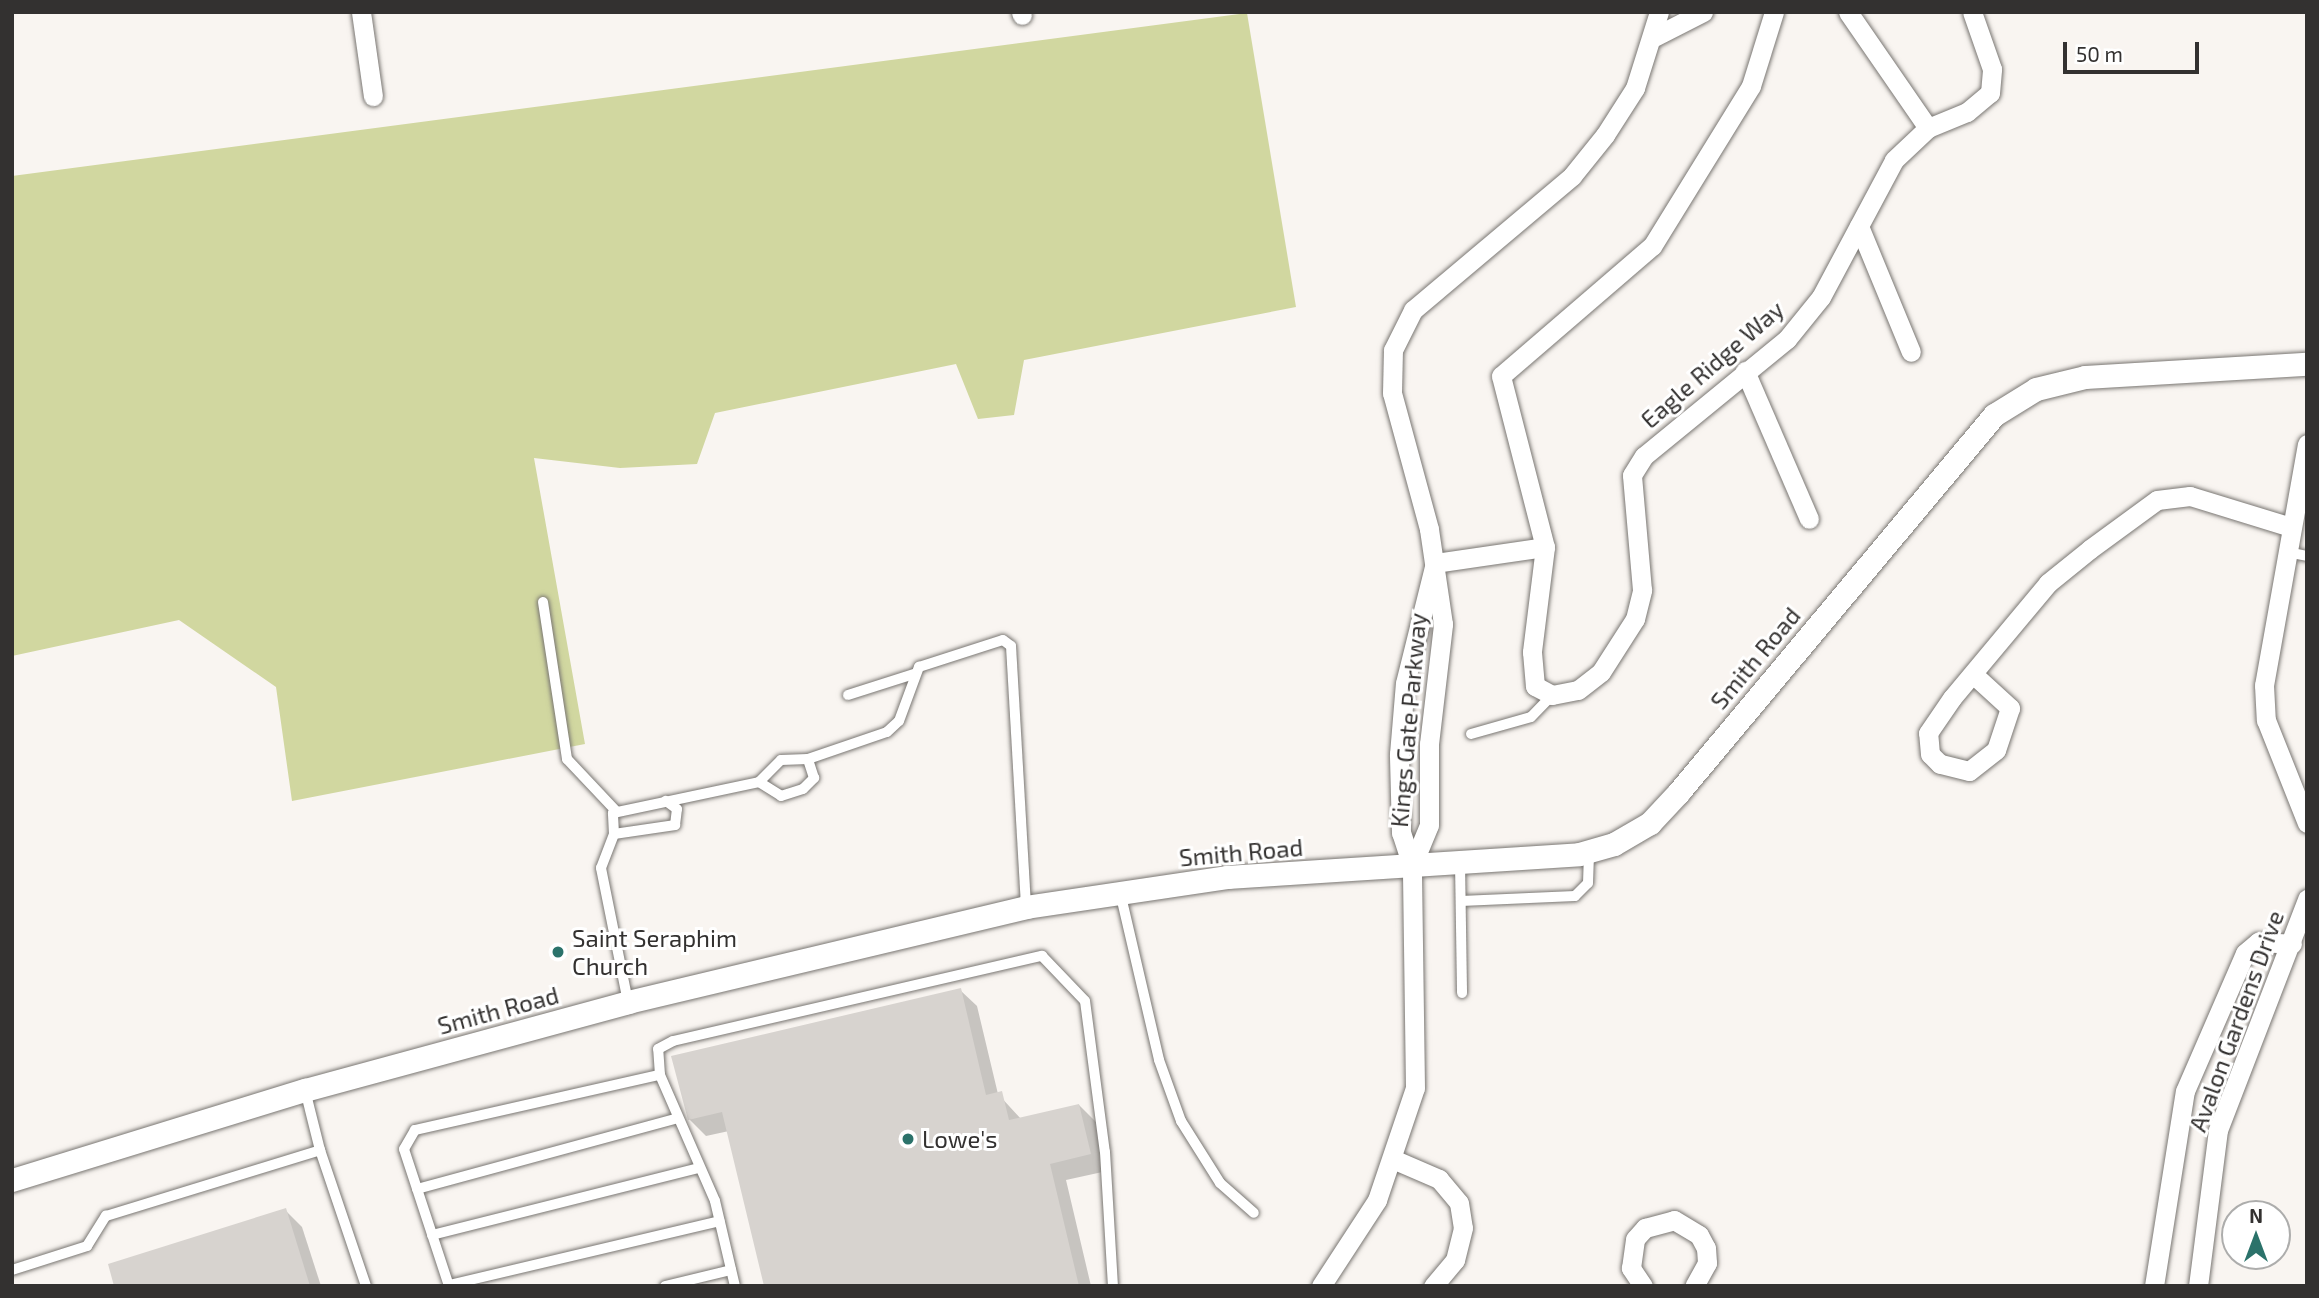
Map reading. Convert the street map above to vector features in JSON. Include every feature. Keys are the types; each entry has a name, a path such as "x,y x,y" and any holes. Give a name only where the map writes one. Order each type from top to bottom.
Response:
{"street":[{"path":"360,12 373,96"},
{"name":"Kings Gate Parkway","path":"1412,866 1429,825 1429,744 1443,624 1435,563 1392,393 1393,350 1413,310 1445,279 1572,176 1635,88 1654,37 1659,12"},
{"path":"1654,37 1703,12"},
{"path":"1552,695 1535,685 1532,652 1545,547 1501,376 1652,246 1752,86 1774,12"},
{"path":"1848,12 1928,128"},
{"name":"Eagle Ridge Way","path":"1552,695 1578,690 1601,672 1635,619 1643,590 1632,475 1670,430 1787,339 1821,297 1894,160 1928,128 1967,112 1990,93 1992,69 1972,12"},
{"path":"1859,226 1911,352"},
{"name":"Smith Road","path":"12,1180 305,1090 628,1002 1026,907 1120,891 1589,851 1650,823 1678,793 1994,415 2036,389 2085,377 2307,364"},
{"path":"1745,371 1809,519"},
{"path":"2307,444 2268,641 2266,720 2307,823"},
{"path":"1974,675 2010,708 1996,750 1969,771 1935,759 1928,733 1974,675 2048,583 2157,500 2190,496 2227,502 2291,527"},
{"path":"1435,563 1545,547"},
{"name":"Kings Gate Parkway","path":"1412,866 1401,833 1399,754 1415,632 1435,563"},
{"path":"1321,1286 1357,1235 1395,1160 1418,1062 1412,866"},
{"name":"Avalon Gardens Drive","path":"2198,1286 2218,1130 2292,944 2307,899"},
{"path":"2154,1286 2185,1091 2245,953 2258,942 2292,944"},
{"path":"1395,1160 1439,1179 1459,1203 1463,1228 1455,1260 1433,1286"},
{"path":"1643,1286 1631,1268 1635,1239 1645,1228 1674,1220 1699,1235 1706,1248 1707,1263 1694,1286"}],"lane":[{"path":"2286,552 2307,556"},
{"path":"543,602 567,759 616,811 614,834 602,878 628,1002"},
{"path":"848,695 914,674 927,664 1009,639 1026,907"},
{"path":"759,782 769,764 808,759 887,732 899,721 914,674"},
{"path":"1471,734 1531,717 1552,695"},
{"path":"616,811 759,782 781,796 803,789 814,778 808,759"},
{"path":"614,834 628,837 675,825 677,809 666,801"},
{"path":"1461,901 1574,896 1588,883 1589,851"},
{"path":"1460,862 1462,993"},
{"path":"1120,891 1159,1060 1181,1121 1220,1183 1254,1213"},
{"path":"735,1286 720,1222 699,1168 675,1119 660,1075 658,1049 673,1041 1042,956 1085,1001 1105,1152 1113,1286"},
{"path":"660,1075 415,1130 404,1149 449,1285 720,1222"},
{"path":"305,1090 320,1150 366,1286"},
{"path":"417,1189 675,1119"},
{"path":"12,1270 87,1246 106,1216 320,1150"},
{"path":"432,1235 699,1168"},
{"path":"665,1286 731,1270"}],"green space":[{"path":"1247,13 1296,307 1024,360 1014,415 978,419 956,364 715,413 697,464 620,468 534,458 585,744 292,801 276,687 179,620 12,656 12,176"}],"building":[{"name":"Lowe's","path":"961,988 986,1095 1002,1091 1009,1120 1079,1104 1091,1154 1050,1164 1079,1286 764,1286 722,1112 688,1120 671,1056"},
{"path":"286,1208 310,1286 114,1286 108,1264"}],"place":[{"name":"Saint Seraphim Church","path":"558,952"},
{"name":"Lowe's","path":"908,1139"}]}
